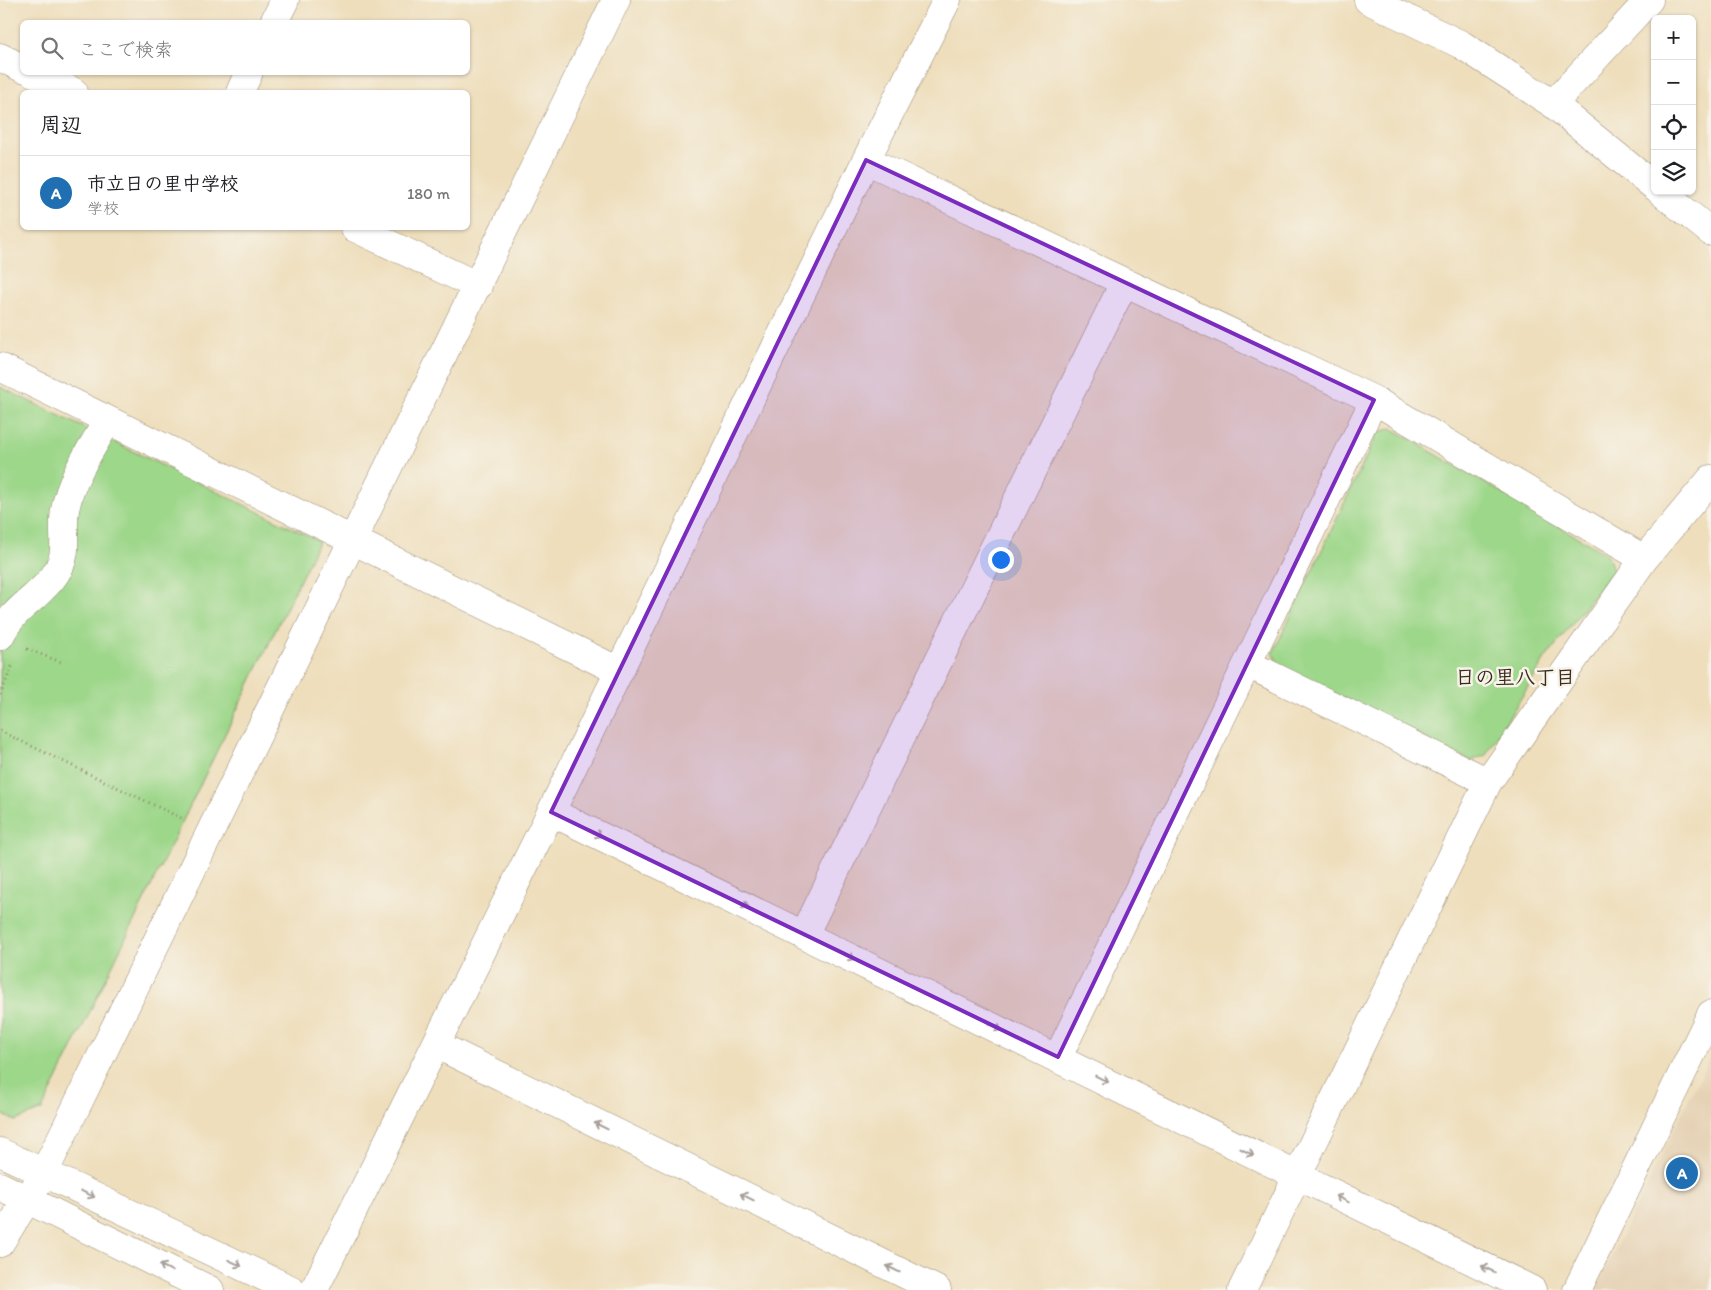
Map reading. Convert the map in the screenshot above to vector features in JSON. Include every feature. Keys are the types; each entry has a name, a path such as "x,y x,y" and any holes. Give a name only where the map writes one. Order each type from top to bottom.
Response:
{"street":[{"path":"275,20 285,0"},
{"path":"0,1243 44,1173 208,832 478,286 616,0"},
{"path":"314,1290 552,812 866,160 946,0"},
{"path":"1368,0 1462,45 1553,104 1651,184"},
{"path":"1553,104 1649,0"},
{"path":"0,57 20,67"},
{"path":"38,75 70,90"},
{"path":"241,90 248,75"},
{"path":"866,160 1374,400 1644,559"},
{"path":"1665,195 1711,232"},
{"path":"359,230 478,286"},
{"path":"804,935 1124,283"},
{"path":"0,367 352,538 619,672"},
{"path":"1058,1057 1374,400"},
{"path":"10,641 8,619 56,574 65,555 65,511 74,482 108,420"},
{"path":"1242,1290 1488,782 1644,559 1711,479"},
{"path":"1248,664 1488,782"},
{"path":"552,812 1058,1057 1296,1177 1532,1290"},
{"path":"1577,1290 1711,1014"},
{"path":"437,1045 937,1290"},
{"path":"0,1152 292,1290"},
{"path":"0,1186 210,1290"}],"path":[{"path":"10,641 62,662"},
{"path":"0,695 14,662"},
{"path":"0,730 208,832"}],"highlighted area":[{"path":"866,160 1374,400 1058,1057 551,812"}],"shaded area":[{"path":"1711,1055 1711,1290 1595,1290"}],"green space":[{"path":"0,387 319,541 42,1110 15,1121 0,1113"},
{"path":"1391,428 1608,555 1613,570 1545,659 1486,755 1471,761 1280,667 1273,653 1377,434"}],"place":[{"name":"市立日の里中学校","path":"1682,1173"}],"district":[{"name":"日の里八丁目","path":"1515,677"}]}
